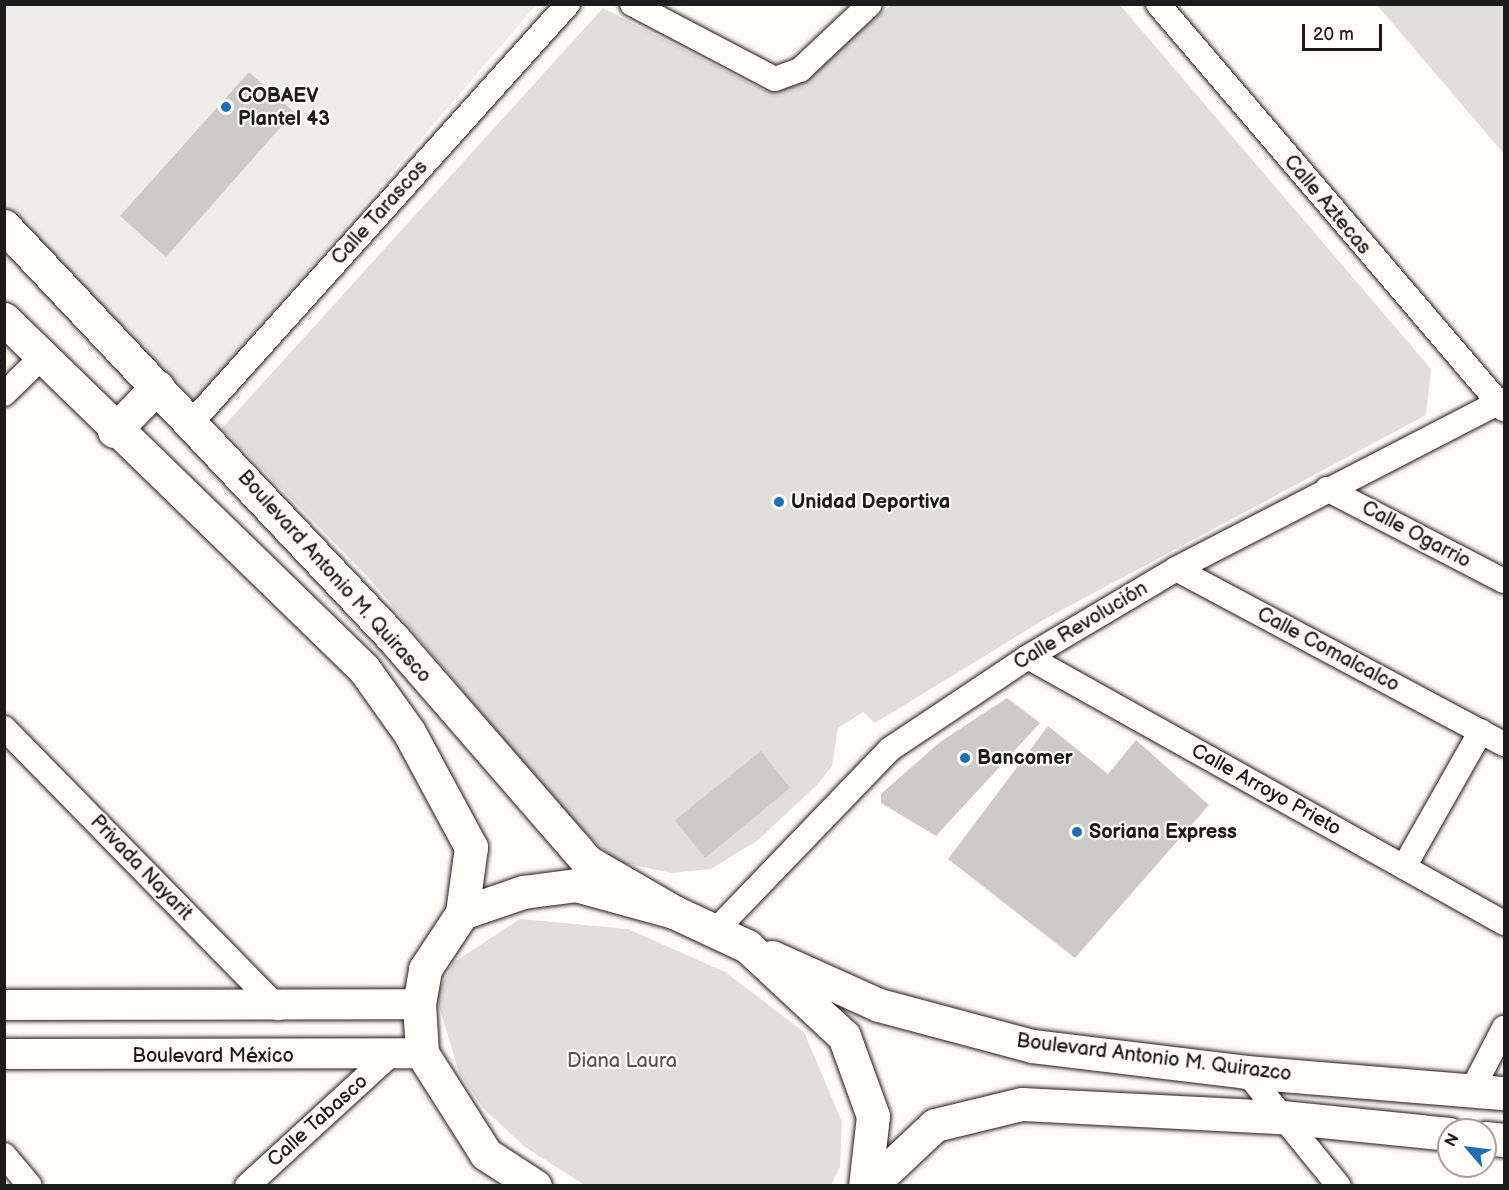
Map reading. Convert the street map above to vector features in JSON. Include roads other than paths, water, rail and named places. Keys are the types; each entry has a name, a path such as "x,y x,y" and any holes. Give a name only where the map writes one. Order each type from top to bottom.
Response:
{"main road":[{"name":"Boulevard Antonio M. Quirasco","path":"4,226 193,422 393,638 588,862 674,912"},
{"name":"Boulevard Antonio M. Quirasco","path":"4,319 114,430 364,669 409,732 471,847 462,913"},
{"path":"114,430 157,387"},
{"path":"535,1185 486,1154 422,1053 419,1004 425,969 462,913 523,892 576,885 674,912"},
{"name":"Boulevard Antonio M. Quirazco","path":"674,912 879,1005 1032,1046 1246,1072 1504,1093"},
{"path":"747,946 844,1036 873,1116 865,1185"},
{"path":"870,1185 935,1125 1022,1104 1282,1117 1437,1133"}],"street":[{"name":"Calle Tarascos","path":"193,422 568,4"},
{"path":"632,4 775,79 800,69 870,4"},
{"name":"Calle Aztecas","path":"1158,4 1502,405"},
{"path":"4,394 42,357"},
{"name":"Calle Revolución","path":"715,931 890,750 1028,657 1176,569 1327,489 1502,405"},
{"name":"Calle Ogarrio","path":"1327,489 1504,581"},
{"name":"Calle Comalcalco","path":"1176,569 1504,744"},
{"name":"Calle Arroyo Prieto","path":"1028,657 1504,923"},
{"name":"Privada Nayarit","path":"4,728 278,1008"},
{"path":"1404,867 1481,731"},
{"path":"4,1005 278,1008 419,1004"},
{"path":"1472,1090 1504,1028"},
{"name":"Boulevard México","path":"4,1054 388,1057 422,1053"},
{"name":"Calle Tabasco","path":"248,1185 388,1057"},
{"path":"1246,1072 1339,1185"},
{"path":"4,1155 30,1185"}],"place":[{"name":"COBAEV Plantel 43","path":"226,107"},
{"name":"Unidad Deportiva","path":"779,502"},
{"name":"Bancomer","path":"965,758"},
{"name":"Soriana Express","path":"1077,832"}],"park label":[{"name":"Diana Laura","path":"622,1061"}]}
